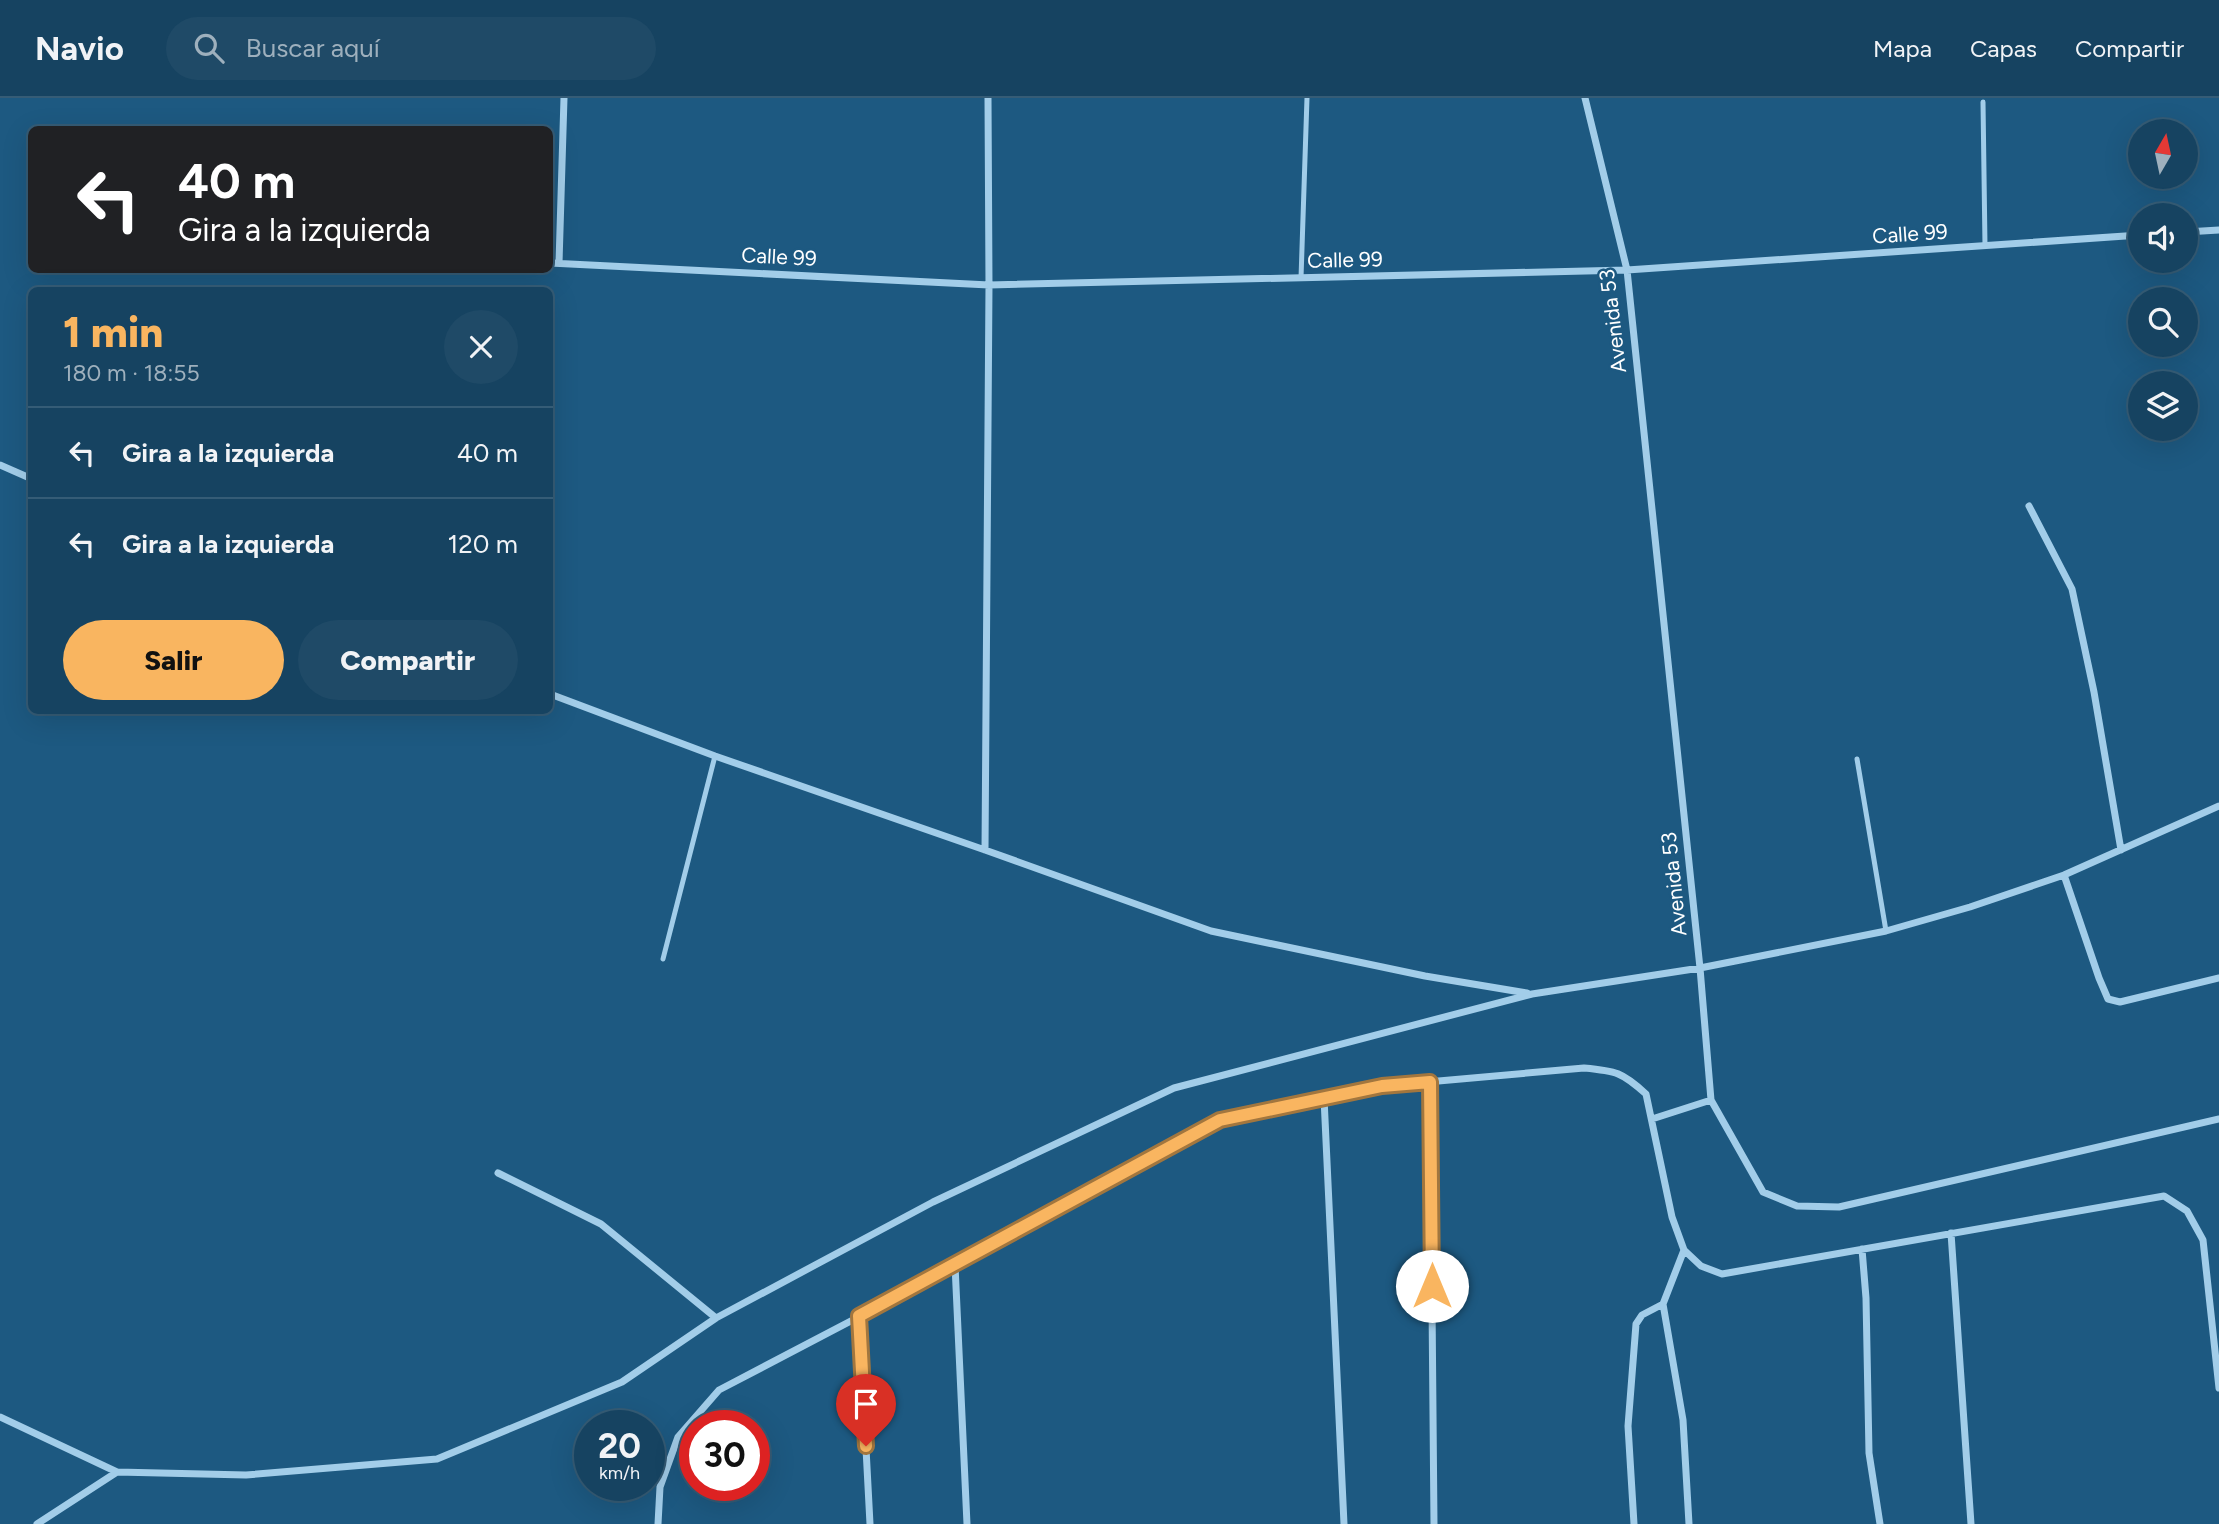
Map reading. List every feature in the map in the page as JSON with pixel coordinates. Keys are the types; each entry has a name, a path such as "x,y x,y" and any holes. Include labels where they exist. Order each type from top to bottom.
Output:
{"street":[{"path":"559,263 564,98"},
{"path":"985,850 988,98"},
{"name":"Avenida 53","path":"1585,98 1626,270 1700,968 1711,1100 1763,1192 1797,1206 1839,1208 2219,1119"},
{"path":"2198,231 2219,230"},
{"name":"Calle 99","path":"553,263 989,285 1626,270 2128,236"},
{"path":"0,465 28,476"},
{"path":"2029,506 2072,589 2094,692 2121,850"},
{"path":"553,695 715,756 1210,931 1425,976 1532,994"},
{"path":"0,1417 117,1472 246,1475 437,1459 622,1382 716,1318 933,1202 1174,1088 1532,994 1700,968 1886,932 2064,875 2219,806"},
{"path":"2064,875 2108,999 2120,1002 2219,978"},
{"path":"658,1524 660,1487 678,1437 719,1391 1220,1120 1382,1086 1584,1068 1613,1070 1632,1081 1646,1094 1672,1217 1684,1250 1701,1266 1722,1274 2164,1196 2187,1211 2203,1240 2219,1388"},
{"path":"1430,1082 1434,1524"},
{"path":"1324,1098 1344,1524"},
{"path":"1652,1119 1711,1100"},
{"path":"498,1173 601,1224 716,1318"},
{"path":"1951,1233 1971,1524"},
{"path":"1862,1249 1866,1298 1869,1453 1880,1524"},
{"path":"1684,1250 1663,1304 1683,1420 1689,1524"},
{"path":"955,1265 967,1524"},
{"path":"1634,1524 1628,1426 1636,1324 1642,1315 1663,1304"},
{"path":"859,1316 870,1524"},
{"path":"37,1524 117,1472"},
{"path":"48,1517 54,1524"}],"lane":[{"path":"1301,278 1307,98"},
{"path":"1983,102 1985,246"},
{"path":"663,959 715,756"},
{"path":"1857,759 1886,932"}],"route":[{"path":"866,1446 859,1316 1220,1120 1382,1086 1430,1082 1432,1286"}]}
